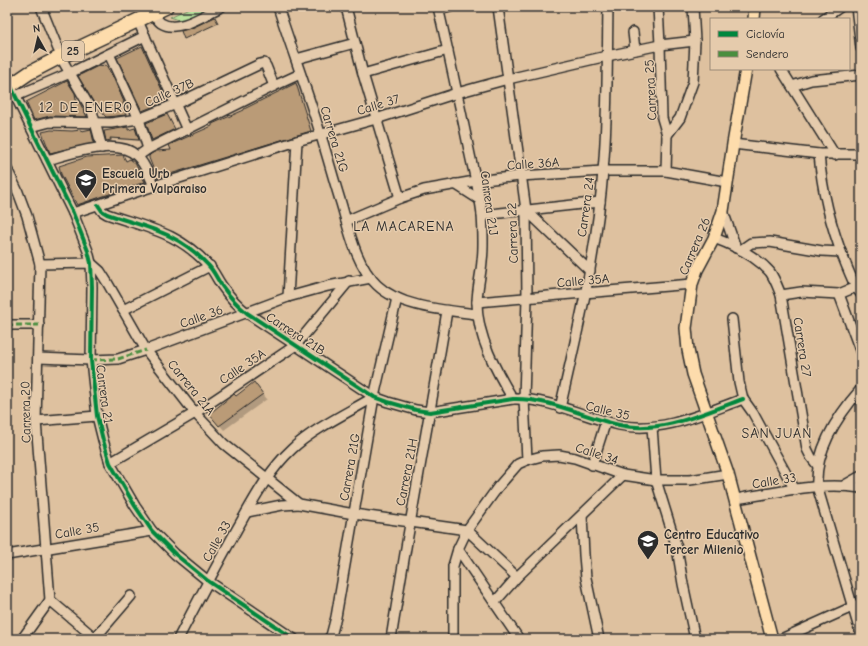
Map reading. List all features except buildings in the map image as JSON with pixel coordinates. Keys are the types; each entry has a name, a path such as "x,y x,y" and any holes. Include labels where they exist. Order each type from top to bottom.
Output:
{"highway":[{"name":"25","path":"9,85 58,58 166,7"}],"main road":[{"path":"754,18 755,7"},
{"name":"Carrera 26","path":"746,70 723,211 714,238 697,270 692,284 686,328 688,350 693,374 728,474 772,639"}],"street":[{"path":"41,7 58,49"},
{"path":"153,13 160,22 167,26 175,26 183,25 221,7"},
{"name":"Carrera 21G","path":"278,7 320,134 353,243 361,262 371,278"},
{"path":"346,7 363,74 400,198"},
{"path":"438,8 450,7"},
{"name":"Carrera 22","path":"498,7 520,176 526,210 527,298 524,398 527,460"},
{"name":"Carrera 24","path":"560,408 586,293 600,202 607,95 608,7"},
{"name":"Carrera 25","path":"658,7 662,118 667,135 666,171"},
{"path":"667,135 680,118 693,82 693,7"},
{"path":"824,18 840,7"},
{"path":"856,7 861,48"},
{"name":"Carrera 21J","path":"438,8 482,215 482,261 477,314 485,343 492,360 501,380 513,399"},
{"path":"138,21 187,130"},
{"path":"633,32 635,50"},
{"path":"9,85 70,73 145,36"},
{"name":"Calle 37","path":"74,213 297,141 376,119 457,93 508,79 607,56 660,45 694,41"},
{"path":"296,59 355,43"},
{"path":"363,74 448,50"},
{"path":"108,54 139,119 148,149"},
{"path":"64,63 92,111 102,148"},
{"name":"Calle 37B","path":"31,127 50,122 96,123 139,119 176,104 260,64 264,64 266,66 274,86"},
{"path":"782,70 835,155"},
{"path":"138,156 148,149 300,74"},
{"path":"792,86 811,80 861,75"},
{"name":"Carrera 21","path":"9,85 74,213 88,251 91,263 91,360 97,416 102,440 110,463 135,506 152,531 175,554 208,580 294,639"},
{"path":"288,297 297,141"},
{"path":"733,144 819,154 861,154"},
{"path":"47,160 102,148 124,148 132,151 138,156 144,164 154,186"},
{"path":"781,295 801,292 839,294 858,290 841,252 823,190 819,154"},
{"name":"Carrera 20","path":"7,169 27,216 40,264 36,421 50,600"},
{"name":"Calle 36A","path":"346,221 400,198 424,190 475,180 603,171 666,171 727,182"},
{"path":"455,184 480,200"},
{"path":"482,215 600,202"},
{"name":"Carrera 21B","path":"98,205 102,211 108,214 176,238 210,266 229,296 247,313 374,396 401,406 430,412 513,399"},
{"path":"526,210 590,272"},
{"path":"723,211 738,249 751,243 770,242 822,251 841,252"},
{"name":"Carrera 27","path":"714,238 738,249 763,265 771,274 781,295 805,440 807,449 818,466"},
{"path":"40,264 91,263"},
{"name":"Carrera 21A","path":"91,263 100,272 146,350 195,413 224,444 299,504"},
{"path":"123,310 210,266"},
{"path":"371,278 385,292 397,298 422,306 448,311 477,314"},
{"name":"Calle 36","path":"38,358 91,360 118,359 288,297 328,286 371,278"},
{"name":"Calle 35A","path":"110,463 195,413 296,345 349,282"},
{"name":"Calle 35A","path":"477,302 692,284"},
{"path":"839,294 861,352"},
{"name":"Carrera 21G","path":"328,639 336,617 374,396 397,298"},
{"name":"Carrera 21H","path":"391,639 410,521 448,311"},
{"path":"732,318 739,382 743,399 753,414 795,490"},
{"path":"7,325 39,325"},
{"path":"861,389 850,402 832,431 823,450 817,475 818,486 861,635"},
{"name":"Calle 33","path":"178,639 208,580 267,478 284,457 306,438 374,396"},
{"name":"Calle 35","path":"513,399 524,398 538,401 606,421 634,427 652,427 685,420 743,399"},
{"path":"36,421 97,416"},
{"path":"592,464 606,421"},
{"path":"652,427 656,480 677,548 695,639"},
{"name":"Calle 34","path":"467,530 508,474 518,464 542,456 559,455 575,458 623,475 656,480 690,480 728,474"},
{"path":"495,602 517,577 623,475"},
{"path":"845,485 861,476"},
{"name":"Calle 33","path":"735,499 818,486 845,485 861,488"},
{"name":"Carrera 21A","path":"247,512 282,505 299,504 354,514 467,530"},
{"path":"582,515 586,578 599,639"},
{"path":"453,639 453,566 458,549 467,530 517,577"},
{"name":"Calle 35","path":"7,556 152,531"},
{"path":"458,549 519,639"},
{"path":"22,639 50,600 95,639 131,596"},
{"path":"782,639 861,602"}],"green space":[{"path":"191,7 219,7 188,23 170,17"}],"marked path":[{"path":"7,325 39,325"},
{"path":"91,360 118,359 146,350"}],"cycle path":[{"path":"7,75 10,85 73,213 88,251 91,263 92,287 91,360 97,416 110,463 135,506 152,531 175,554 208,581 294,639"},
{"path":"98,205 102,211 107,214 161,232 185,245 208,265 227,293 247,313 374,397 388,402 416,410 430,412 513,399 526,400 553,405 619,425 651,427 682,421 743,399"}],"place":[{"name":"Escuela Urb Primera Valparaiso","path":"86,200"},
{"name":"Centro Educativo Tercer Milenio","path":"648,560"}],"district":[{"name":"12 DE ENERO","path":"86,107"},
{"name":"LA MACARENA","path":"404,226"},
{"name":"SAN JUAN","path":"777,433"}]}
